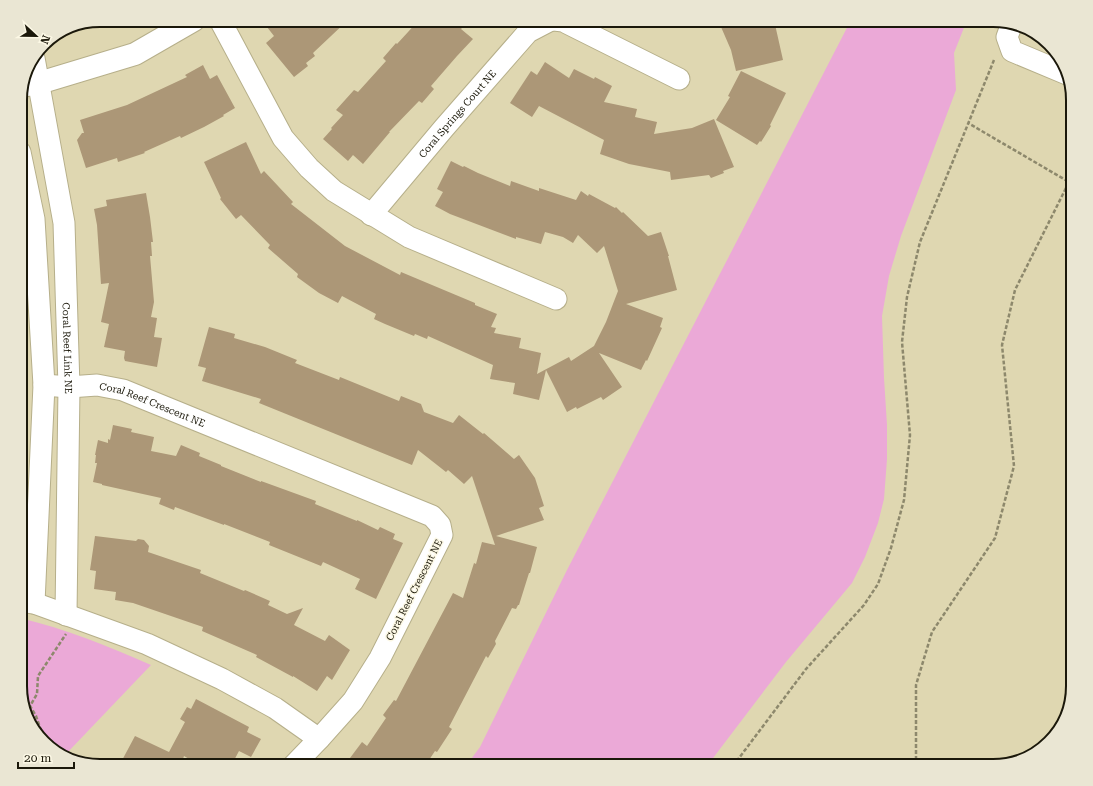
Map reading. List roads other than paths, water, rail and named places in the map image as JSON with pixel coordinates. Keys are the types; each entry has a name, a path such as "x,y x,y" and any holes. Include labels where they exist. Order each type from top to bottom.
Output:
{"street":[{"path":"30,85 134,54 182,27"},
{"path":"224,27 283,138 309,168 334,192 409,237 556,299"},
{"name":"Coral Springs Court NE","path":"371,215 444,128 528,32 538,27"},
{"path":"575,27 680,79"},
{"path":"1010,29 1007,37 1012,51 1059,71"},
{"name":"Coral Reef Link NE","path":"30,85 64,223 69,386 67,624"},
{"path":"27,186 34,219 44,385 27,602 67,624 147,644 222,679 274,708 319,739"},
{"name":"Coral Reef Crescent NE","path":"44,385 97,385 123,390 432,516 440,525 442,535 380,658 353,701 300,759"}]}
